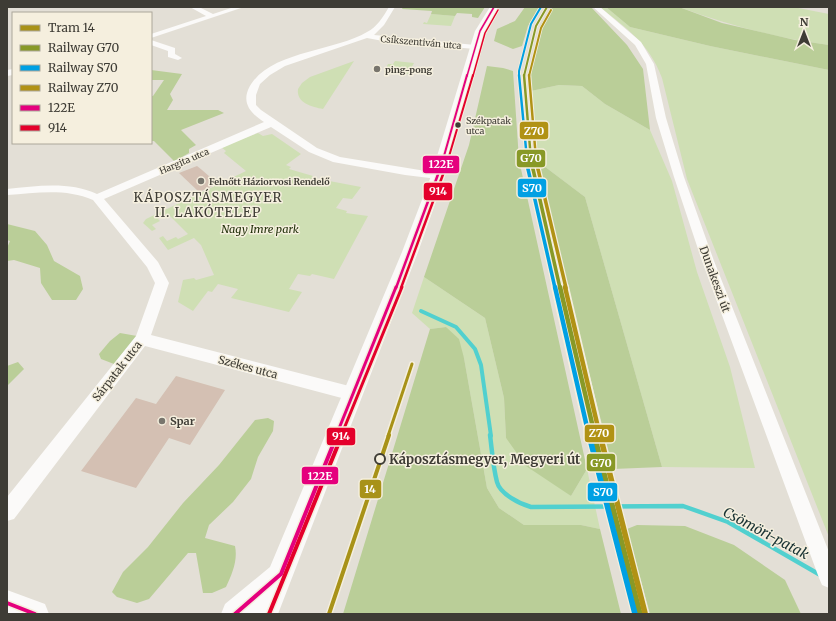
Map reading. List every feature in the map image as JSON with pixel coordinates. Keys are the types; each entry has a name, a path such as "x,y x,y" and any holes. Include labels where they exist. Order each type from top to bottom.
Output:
{"main road":[{"path":"264,614 354,394 438,176 480,31 494,7"},
{"path":"235,614 281,574"},
{"path":"7,603 35,614"}],"street":[{"path":"193,7 212,16"},
{"path":"152,36 241,7"},
{"path":"392,7 382,25 367,36 286,62 272,69 263,75 252,88 250,100 256,112 271,123 313,150 337,160 405,172 438,176"},
{"name":"Dunakeszi út","path":"596,7 638,44 650,64 662,118 679,177 708,261 826,570"},
{"name":"Csíkszentiván utca","path":"367,36 383,39 475,47"},
{"path":"152,42 172,50 171,55 178,58"},
{"name":"Hargita utca","path":"97,198 271,123"},
{"name":"Sárpatak utca","path":"7,192 53,189 74,190 97,198 153,265 162,283 142,339 7,512"},
{"name":"Székes utca","path":"142,339 354,394"}],"green space":[{"path":"403,7 485,7 478,18 472,17 472,14 457,13 455,16 431,14 432,11 402,9"},
{"path":"525,7 539,7 528,26 522,46 513,49 494,41 497,29 515,21"},
{"path":"551,7 591,7 627,45 643,69 650,130 605,104 582,86 559,85 531,91 529,73 540,26"},
{"path":"600,7 606,7 630,27 710,46 829,70 829,537 687,179 662,78 657,66 651,55 637,38"},
{"path":"606,7 679,7 722,23 795,40 829,45 829,70 710,46 630,27"},
{"path":"679,7 793,7 829,14 829,45 791,39 753,30 716,20"},
{"path":"431,14 455,16 451,26 423,24 424,22 427,23"},
{"path":"354,61 323,109 306,104 302,101 298,94 298,89 302,83 310,77"},
{"path":"395,61 414,63 408,74 384,72 388,64 393,64"},
{"path":"487,66 513,71 519,160 587,469 571,496 526,466 506,438 504,398 485,318 424,277 469,145"},
{"path":"152,70 182,74 170,94 173,100 167,110 218,110 224,113 181,130 196,145 189,149 189,153 182,157 185,159 176,163 154,141 152,141 152,96 164,80 152,80"},
{"path":"559,85 582,86 605,104 650,130 672,181 697,272 730,367 755,468 662,467 585,197 536,160 531,91"},
{"name":"Nagy Imre park","path":"258,133 263,136 272,134 301,154 286,165 291,167 289,169 313,176 311,178 322,182 324,180 361,187 352,199 343,198 336,208 347,211 346,213 368,216 334,279 312,274 310,276 298,274 289,289 302,292 289,312 231,298 238,289 218,284 212,292 208,291 193,311 178,302 183,280 194,278 196,280 214,275 201,245 194,238 168,250 159,238 163,236 167,241 176,237 178,239 188,234 169,215 158,219 160,221 152,225 156,229 152,231 143,223 146,219 246,171 224,153 226,151 221,147"},
{"path":"536,160 585,197 662,467 613,469"},
{"path":"7,224 35,231 47,245 54,261 80,276 83,289 76,300 52,300 41,283 40,268 14,260 7,261 7,248 10,241 7,240"},
{"path":"424,277 485,318 504,398 506,438 571,496 587,469 600,529 581,525 524,525 499,508 487,488 464,358 446,327 430,329 412,313"},
{"path":"446,327 459,339 464,358 487,488 499,508 524,525 581,525 600,529 621,614 343,614 430,329"},
{"path":"120,333 137,336 114,364 101,359 99,354 110,341"},
{"path":"18,362 24,369 7,386 7,366"},
{"path":"268,418 274,421 273,431 258,457 251,479 233,502 209,525 205,538 235,546 235,562 226,587 212,593 203,593 196,553 188,553 149,599 137,603 117,597 112,592 123,572 148,547 183,503 219,465 255,420"},
{"path":"637,525 685,526 734,545 785,580 801,614 650,614 627,529"}],"building":[{"name":"Felnőtt Háziorvosi Rendelő","path":"197,166 218,184 199,192 179,173"},
{"name":"Spar","path":"176,376 225,390 190,445 169,438 136,488 81,471 136,398 156,404"}],"waterway":[{"name":"Csömöri-patak","path":"421,311 456,327 475,349 481,365 491,436"},
{"name":"Csömöri-patak","path":"490,435 497,482 502,491 521,504 531,507 683,506 728,522 829,580"}],"tram line":[{"name":"14","path":"329,614 412,364"}],"rail line":[{"name":"S70","path":"541,7 531,24 519,71 526,161 600,482 635,614"},
{"name":"G70","path":"547,7 536,26 524,72 531,160 605,481 640,614"},
{"name":"Z70","path":"551,10 541,28 529,72 536,159 610,480 645,613"}],"transit line":[{"name":"122E","path":"235,614 281,574 410,252 438,176 480,31 494,7"},
{"name":"914","path":"269,614 415,254 443,177 485,33 498,10"},
{"name":"122E","path":"7,603 35,614"}],"place":[{"name":"ping-pong","path":"377,69"},
{"name":"Székpatak utca","path":"458,125"},
{"name":"Felnőtt Háziorvosi Rendelő","path":"201,181"},
{"name":"Spar","path":"162,421"},
{"name":"Káposztásmegyer, Megyeri út","path":"380,459"}],"district":[{"name":"KÁPOSZTÁSMEGYER II. LAKÓTELEP","path":"208,204"}]}
